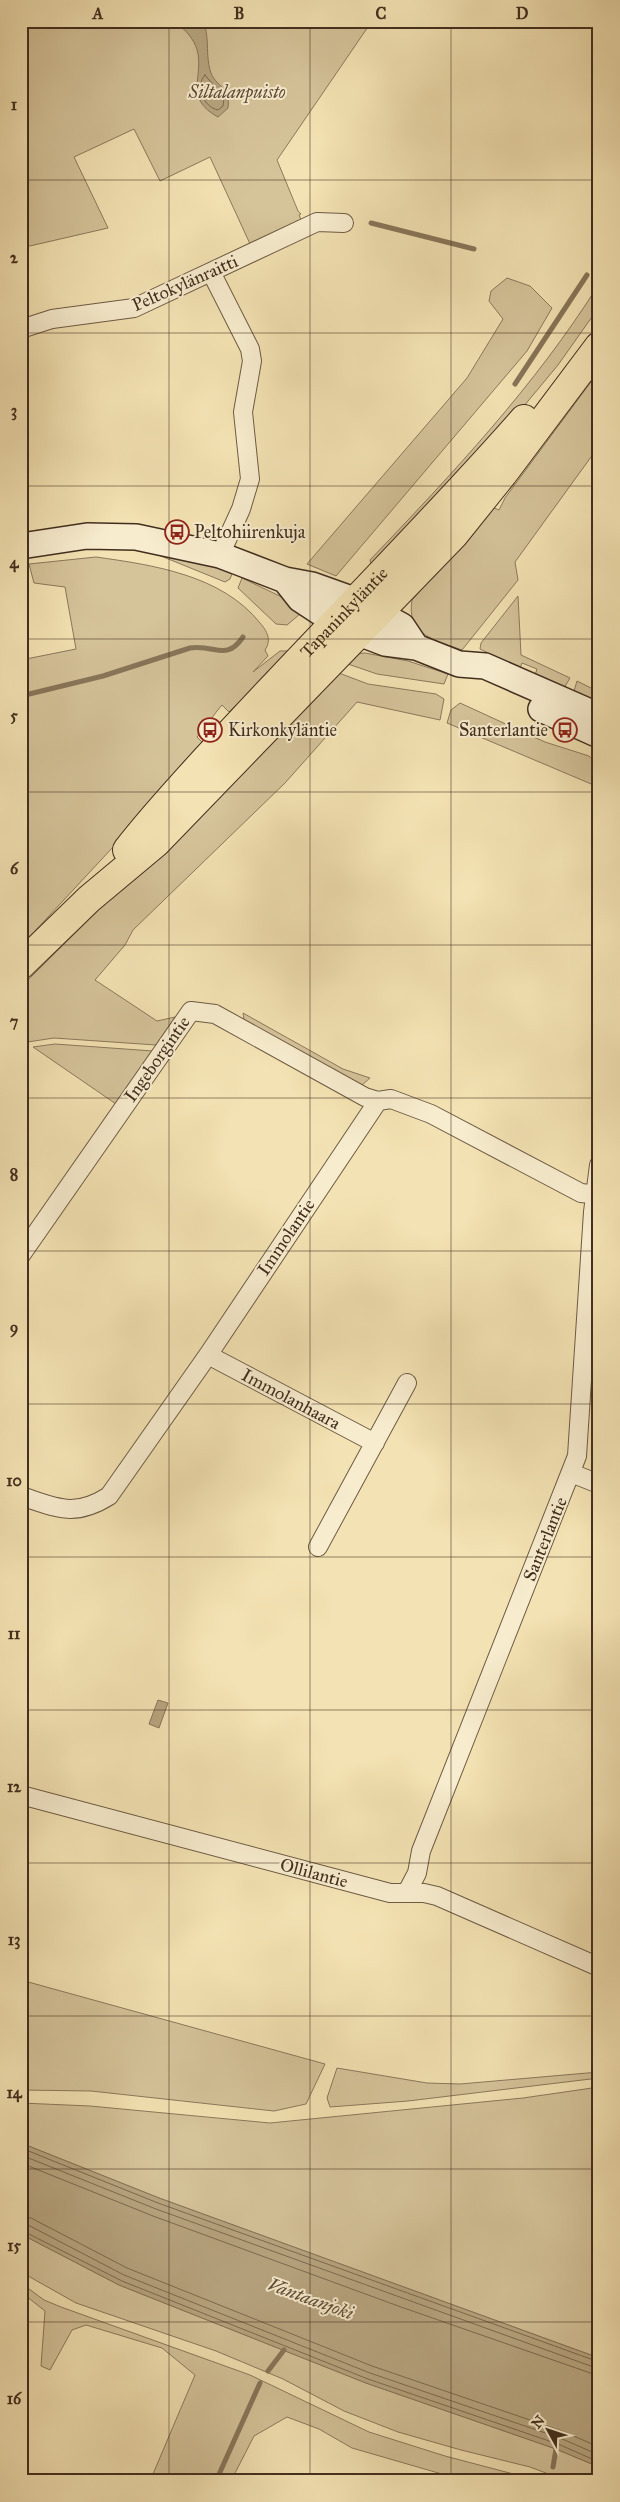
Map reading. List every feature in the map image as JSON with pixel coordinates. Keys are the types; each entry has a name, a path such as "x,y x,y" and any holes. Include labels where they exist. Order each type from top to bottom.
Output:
{"main road":[{"name":"Tapaninkyläntie","path":"89,899 143,829 354,600 432,522 524,419 599,324"},
{"name":"Tapaninkyläntie","path":"21,965 89,899 162,836 454,535 503,474 599,346"}],"street":[{"name":"Peltokylänraitti","path":"21,329 52,319 134,308 317,222 344,223"},
{"path":"211,272 250,349 252,361 243,412 250,479 241,509 220,555"},
{"path":"21,546 87,536 136,537 220,555 285,580 312,585 354,600 402,626 416,647"},
{"path":"285,580 300,599 334,622 359,633 385,643 416,647 459,664 485,666 599,716"},
{"path":"459,664 478,680 599,735"},
{"name":"Ingeborgintie","path":"21,1255 191,1011 215,1014 365,1097 378,1101"},
{"path":"378,1101 391,1099 431,1114 581,1193 598,1195"},
{"name":"Immolantie","path":"21,1496 62,1510 74,1510 85,1508 109,1496 208,1356 378,1101"},
{"name":"Santerlantie","path":"407,1892 417,1874 421,1851 577,1456 599,1165"},
{"name":"Immolanhaara","path":"208,1356 375,1443"},
{"path":"318,1547 407,1383"},
{"path":"571,1473 599,1484"},
{"name":"Ollilantie","path":"21,1796 390,1893 424,1893 438,1896 599,1967"}],"green space":[{"name":"Siltalanpuisto","path":"21,21 372,21 277,160 298,211 301,214 299,215 302,222 251,246 210,157 160,181 134,129 74,157 108,228 21,248"},
{"path":"507,278 530,286 552,308 527,351 336,576 307,564 467,378 503,319 489,301 491,291"},
{"path":"599,284 599,307 558,365 504,430 371,564 370,560 492,428 548,358"},
{"path":"599,371 599,446 515,562 518,580 462,650 442,643 425,634 418,629 413,621 411,612 412,600 494,508 499,510 505,498"},
{"path":"156,554 211,566 232,574 230,579 225,582"},
{"path":"96,557 140,564 185,575 206,583 244,607 263,626 267,632 268,639 265,650 268,656 253,672 280,651 291,651 229,712 222,705 197,737 202,742 181,774 21,946 21,660 76,649 65,587 34,583 29,564"},
{"path":"242,578 286,599 300,614 287,625 276,624 238,588"},
{"path":"518,596 521,655 570,678 564,688 535,675 537,669 522,663 520,668 480,649 481,643"},
{"path":"365,653 408,661 448,674 444,684 377,674 345,663 355,654"},
{"path":"331,670 368,684 436,694 444,699 440,720 357,702 285,783 133,930 125,945 95,980 157,1021 175,1017 156,1045 54,1038 21,1043 21,987 251,758"},
{"path":"577,681 599,692 599,702 574,691"},
{"path":"460,703 545,742 589,756 597,764 596,786 447,723 451,710"},
{"path":"243,1013 343,1069 370,1078 362,1085 351,1083 245,1025"},
{"path":"55,1044 153,1051 116,1104 33,1047"},
{"path":"21,1980 325,2064 306,2104 274,2111 91,2091 21,2090"},
{"path":"337,2068 427,2083 460,2084 599,2072 599,2078 408,2101 330,2107 327,2098"},
{"path":"599,2087 599,2358 159,2198 21,2143 21,2103 90,2106 270,2123 523,2098"},
{"path":"21,2234 119,2285 366,2383 556,2449 599,2467 599,2481 567,2481 530,2467 398,2432 344,2411 283,2379 216,2351 76,2303 21,2272"},
{"path":"21,2283 44,2300 250,2375 369,2432 445,2456 540,2481 466,2481 352,2448 319,2429 287,2417 254,2436 231,2481 150,2481 195,2375 162,2348 86,2325 72,2330 50,2370 41,2366 45,2311 21,2292"}],"water":[{"path":"180,21 202,21 205,26 210,70 212,76 225,91 228,101 228,108 218,117 205,107 199,97 197,87 198,52 192,39 180,26"},
{"path":"158,1700 168,1703 159,1728 149,1724"},
{"name":"Vantaanjoki","path":"21,2143 159,2198 599,2358 599,2467 556,2449 366,2383 119,2285 21,2234"}],"waterway":[{"path":"371,223 474,249"},
{"path":"515,384 587,275"},
{"path":"21,696 103,676 190,648 231,649 243,637"},
{"path":"268,2371 284,2350"},
{"path":"216,2481 260,2383"},
{"path":"553,2467 556,2449"}],"place":[{"name":"Peltohiirenkuja","path":"177,532"},
{"name":"Kirkonkyläntie","path":"210,730"},
{"name":"Santerlantie","path":"565,730"}]}
